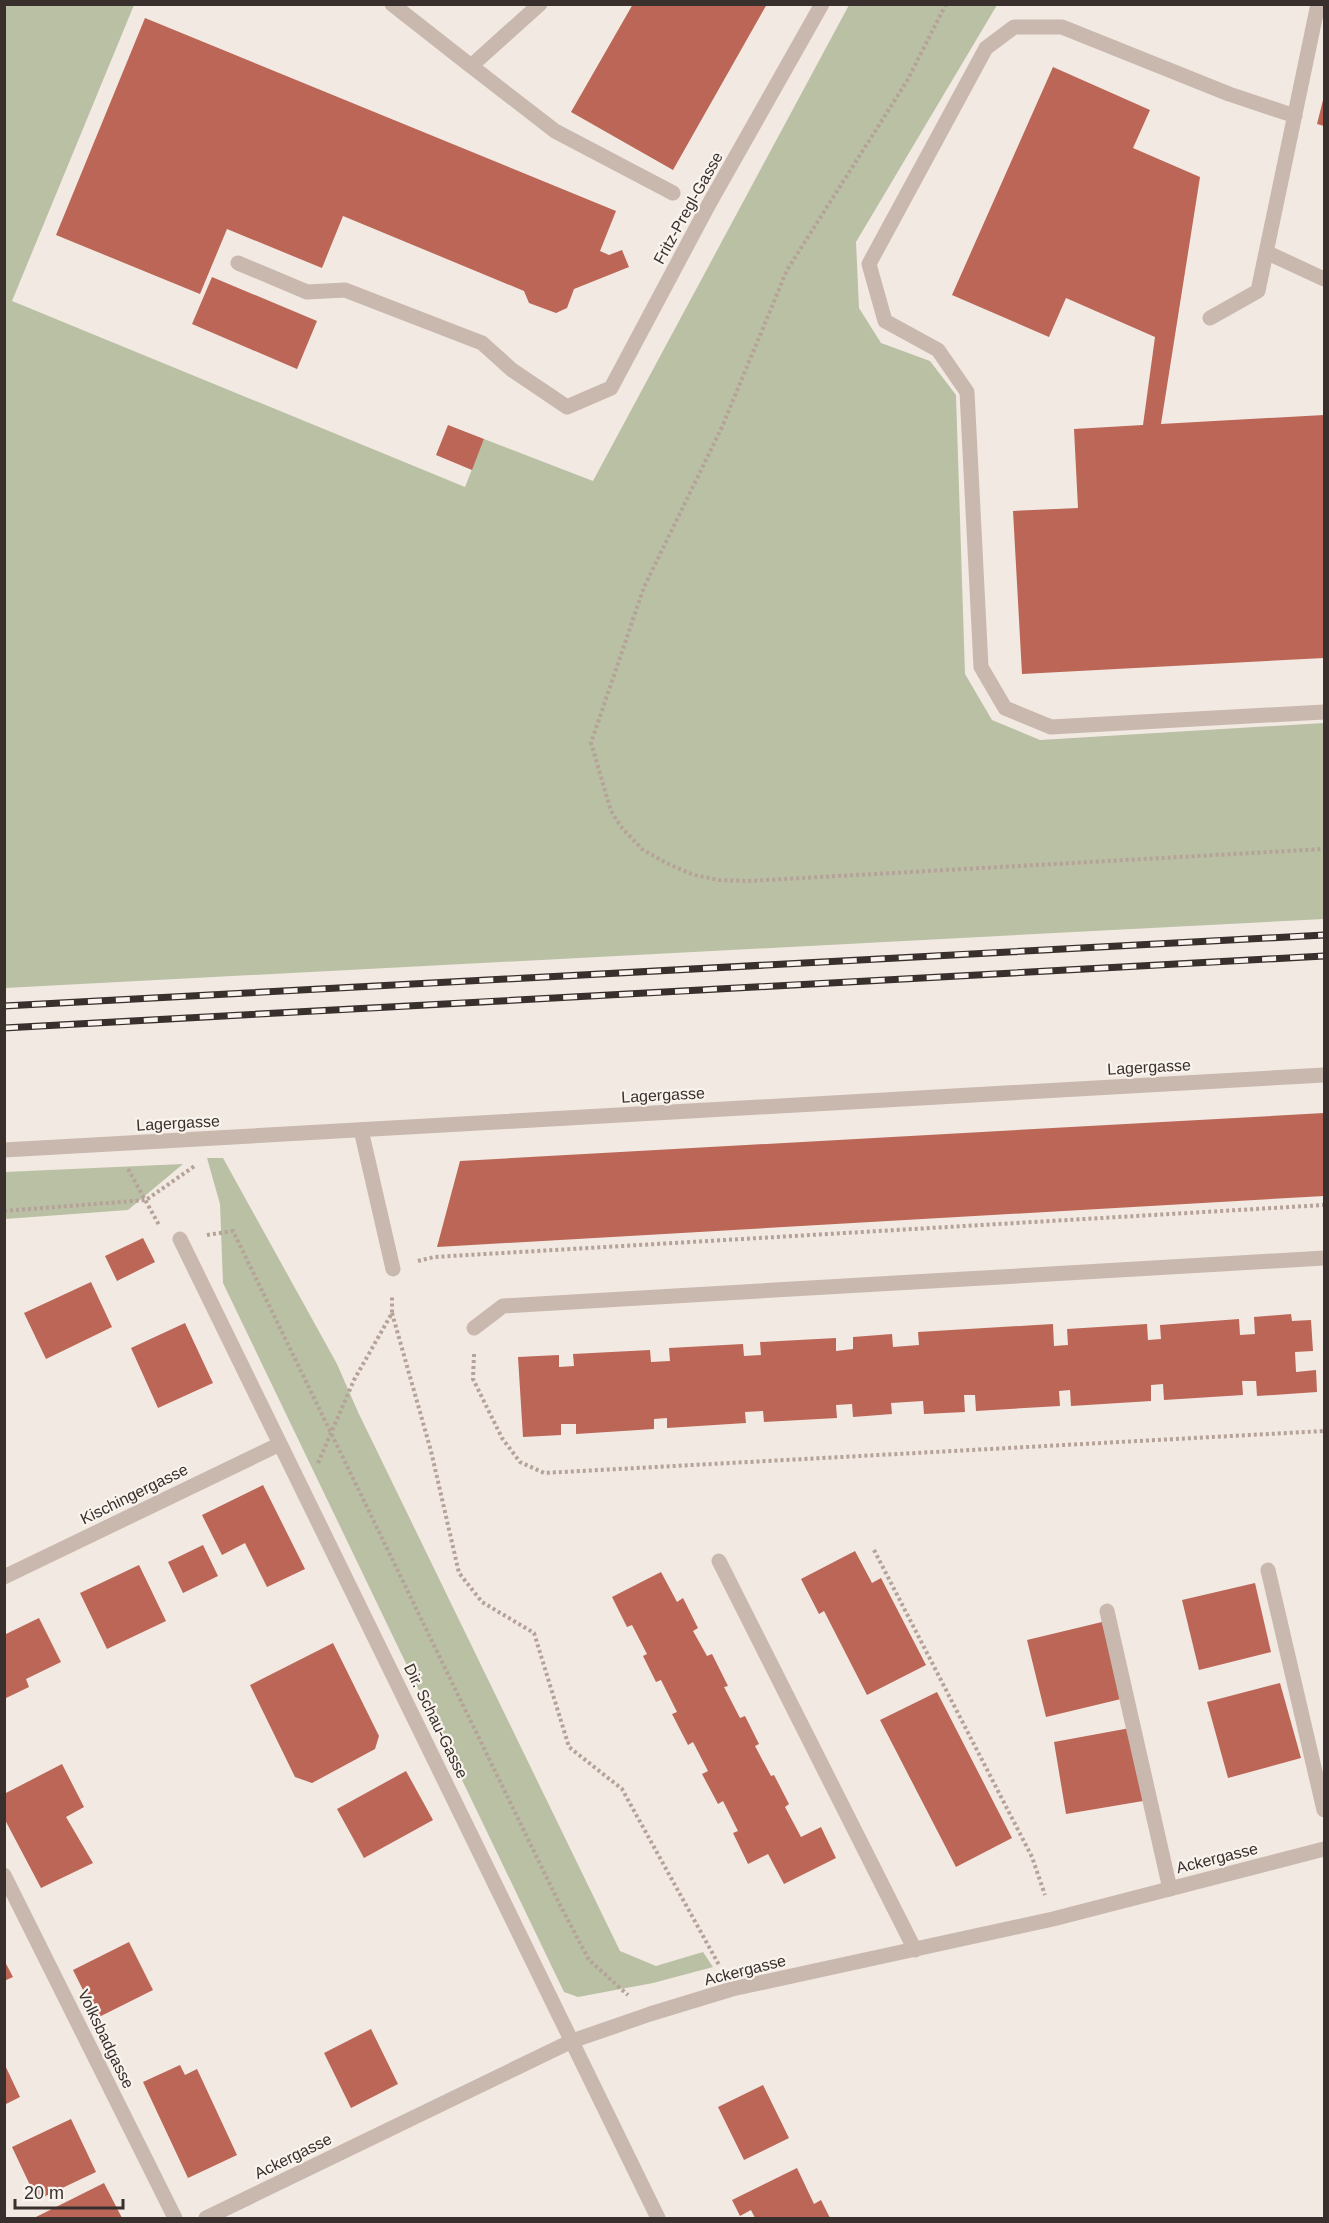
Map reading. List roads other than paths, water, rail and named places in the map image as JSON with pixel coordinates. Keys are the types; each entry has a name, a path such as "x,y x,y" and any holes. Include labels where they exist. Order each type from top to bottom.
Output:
{"street":[{"path":"392,4 555,131 673,193"},
{"path":"471,66 540,4"},
{"name":"Fritz-Pregl-Gasse","path":"238,263 307,292 345,290 482,344 512,370 567,407 611,388 709,204 822,4"},
{"path":"1210,318 1258,291 1268,254 1318,4"},
{"path":"1295,116 1229,94 1062,27 1014,27 986,48 869,264 885,321 938,350 968,392 981,667 1005,708 1051,727 1324,712"},
{"path":"1268,254 1324,279"},
{"name":"Lagergasse","path":"4,1150 1324,1075"},
{"path":"361,1130 393,1269"},
{"name":"Dir. Schau-Gasse","path":"180,1239 658,2218"},
{"path":"474,1328 503,1306 1324,1258"},
{"name":"Kischingergasse","path":"4,1577 280,1444"},
{"path":"719,1561 915,1950"},
{"path":"1268,1570 1324,1810"},
{"path":"1107,1611 1170,1889"},
{"name":"Ackergasse","path":"206,2218 572,2041 650,2014 732,1989 1053,1919 1324,1849"},
{"name":"Volksbadgasse","path":"4,1875 175,2218"}],"railway":[{"path":"4,1006 1324,935"},
{"path":"4,1028 1324,956"}]}
